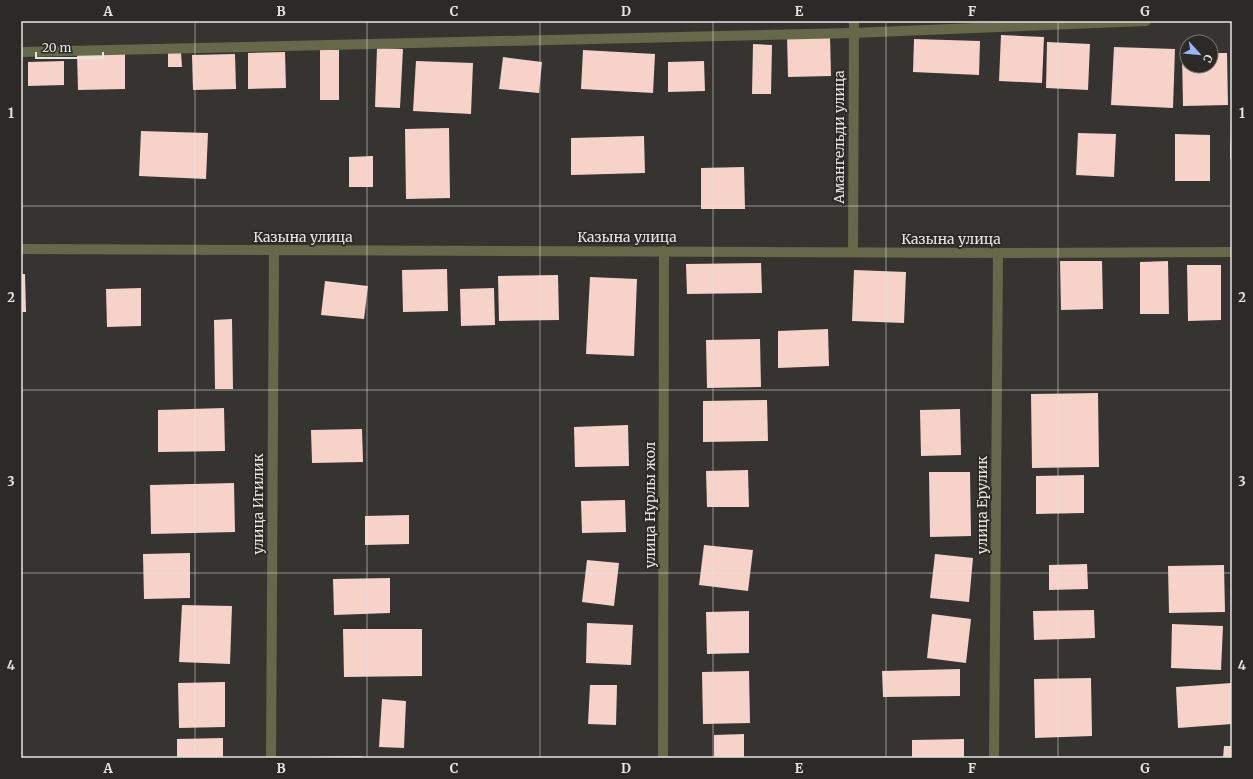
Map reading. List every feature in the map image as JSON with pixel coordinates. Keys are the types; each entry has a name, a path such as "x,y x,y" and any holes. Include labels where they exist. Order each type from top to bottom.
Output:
{"street":[{"name":"Амангельди улица","path":"853,252 854,21"},
{"path":"21,52 853,33 1146,21"},
{"name":"Казына улица","path":"21,249 998,253 1232,252"},
{"name":"улица Игилик","path":"271,758 274,251"},
{"name":"улица Нурлы жол","path":"664,251 664,758"},
{"name":"улица Ерулик","path":"994,758 998,253"}],"building":[{"path":"830,35 831,76 788,77 787,36"},
{"path":"1001,35 1044,37 1042,83 999,81"},
{"path":"914,39 980,41 979,75 913,72"},
{"path":"1047,42 1090,44 1088,90 1046,88"},
{"path":"753,44 772,45 771,94 752,94"},
{"path":"1114,47 1175,49 1173,108 1111,105"},
{"path":"377,48 403,49 400,108 375,107"},
{"path":"320,50 339,50 339,100 320,100"},
{"path":"583,50 655,54 653,93 581,89"},
{"path":"168,52 181,52 182,67 168,67"},
{"path":"285,52 286,88 248,89 248,53"},
{"path":"125,53 125,89 78,90 77,54"},
{"path":"1219,53 1227,53 1228,105 1183,106 1182,74 1219,74"},
{"path":"235,54 236,89 193,90 192,55"},
{"path":"503,57 542,62 539,93 499,89"},
{"path":"64,61 64,85 28,86 28,62"},
{"path":"416,61 473,63 471,114 413,111"},
{"path":"704,61 705,91 668,92 668,62"},
{"path":"1231,121 1232,158 1230,158"},
{"path":"449,128 450,198 406,199 405,129"},
{"path":"141,131 208,133 206,179 139,176"},
{"path":"1078,133 1116,134 1114,177 1076,175"},
{"path":"1175,134 1210,135 1210,181 1175,181"},
{"path":"644,136 645,173 571,175 571,138"},
{"path":"373,156 373,187 349,187 349,157"},
{"path":"744,167 745,209 701,209 701,168"},
{"path":"1060,261 1102,261 1103,309 1061,310"},
{"path":"1168,261 1169,314 1140,314 1140,262"},
{"path":"761,263 762,293 687,294 686,264"},
{"path":"1187,265 1221,265 1221,320 1188,321"},
{"path":"447,269 448,311 403,312 402,270"},
{"path":"854,270 906,272 904,323 852,321"},
{"path":"21,274 25,274 26,312 21,312"},
{"path":"558,275 559,320 499,321 498,276"},
{"path":"590,277 637,279 634,356 586,354"},
{"path":"325,281 368,286 364,319 321,315"},
{"path":"141,288 141,326 107,327 106,289"},
{"path":"494,288 495,325 461,326 460,289"},
{"path":"232,319 233,389 215,389 214,320"},
{"path":"828,329 829,366 778,368 778,331"},
{"path":"760,339 761,387 707,388 706,340"},
{"path":"1098,393 1099,467 1032,468 1031,394"},
{"path":"767,400 768,441 703,442 703,401"},
{"path":"224,408 225,451 158,452 158,410"},
{"path":"960,409 961,455 921,456 920,410"},
{"path":"628,425 629,466 575,467 574,427"},
{"path":"362,429 363,462 312,463 311,430"},
{"path":"748,470 749,507 707,507 706,471"},
{"path":"929,472 970,472 971,536 930,537"},
{"path":"1084,475 1084,513 1036,514 1036,476"},
{"path":"234,483 235,532 151,534 150,485"},
{"path":"625,500 626,532 582,533 581,501"},
{"path":"409,515 409,544 365,545 365,516"},
{"path":"704,545 753,550 748,591 699,585"},
{"path":"190,553 190,598 144,599 143,554"},
{"path":"935,554 973,558 969,602 930,598"},
{"path":"587,560 619,563 614,606 582,602"},
{"path":"1087,564 1088,589 1049,590 1049,565"},
{"path":"1224,565 1225,612 1169,613 1168,566"},
{"path":"390,578 390,613 334,615 333,579"},
{"path":"182,605 232,606 230,664 179,662"},
{"path":"1094,610 1095,638 1034,640 1033,611"},
{"path":"749,611 749,653 707,654 706,612"},
{"path":"932,614 971,619 966,663 927,658"},
{"path":"587,623 633,625 631,665 586,663"},
{"path":"1172,624 1223,626 1221,670 1171,668"},
{"path":"343,629 422,629 422,676 344,677"},
{"path":"960,669 960,696 883,697 882,671"},
{"path":"749,671 750,723 703,724 702,672"},
{"path":"1091,678 1092,736 1035,738 1034,679"},
{"path":"225,682 225,727 179,728 178,683"},
{"path":"1232,683 1232,724 1178,728 1176,687"},
{"path":"590,685 617,685 616,725 588,724"},
{"path":"382,699 406,701 404,748 379,747"},
{"path":"744,734 744,758 714,758 714,735"},
{"path":"223,738 223,758 177,758 177,739"},
{"path":"964,739 964,758 912,758 912,740"},
{"path":"1224,746 1232,746 1232,758 1223,758"},
{"path":"362,756 362,758 305,758 305,757"}]}
